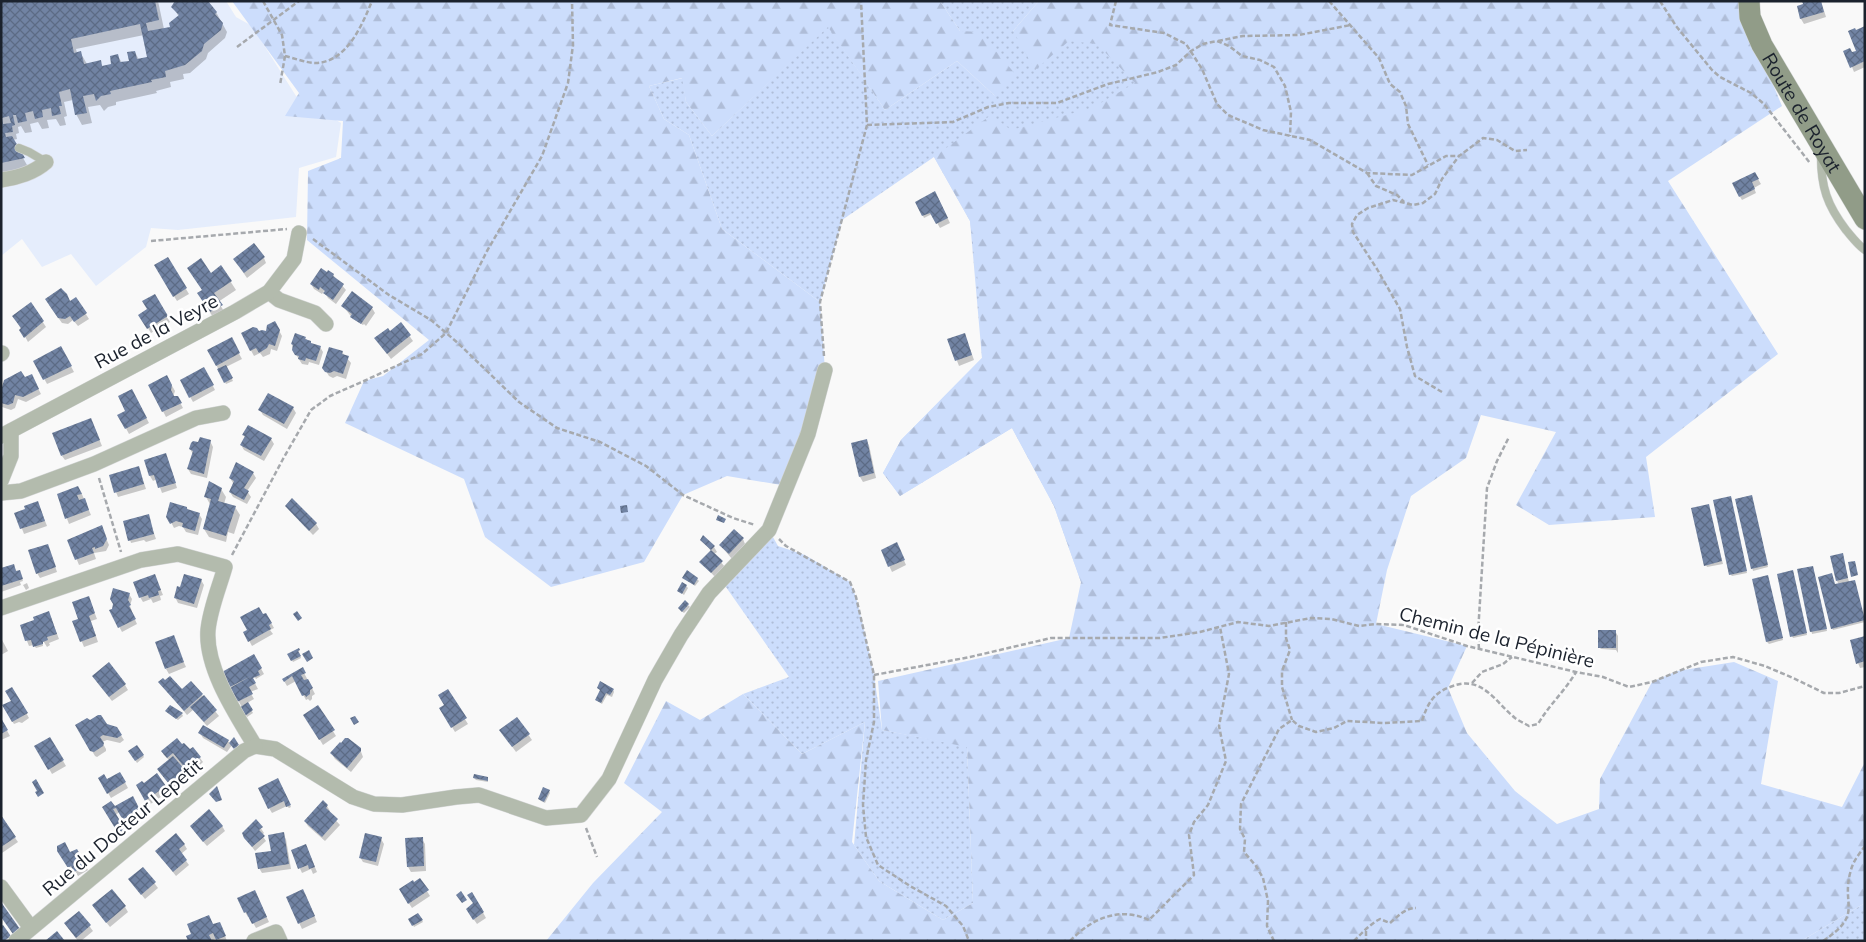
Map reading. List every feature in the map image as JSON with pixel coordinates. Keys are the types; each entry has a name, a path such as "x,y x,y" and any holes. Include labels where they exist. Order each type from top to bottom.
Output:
{"main road":[{"name":"Route de Royat","path":"1749,1 1750,17 1762,45 1865,219"},
{"name":"Route de Royat","path":"1755,1 1773,41 1865,198"}],"street":[{"path":"1,180 10,179 39,168 46,162"},
{"name":"Rue de la Veyre","path":"6,434 269,292 294,259 299,233"},
{"path":"269,292 279,300 315,313 326,324"},
{"path":"1,608 141,560 178,554 225,568 211,612 208,630 208,649 211,664 241,724 255,746 275,749 353,796 374,804 402,805 456,796 479,795 546,818 581,815 608,779 655,680 681,635 709,593 769,530 808,434 825,370"},
{"path":"1,493 21,491 94,464 196,418 223,413"},
{"path":"1,481 11,456 6,434"},
{"name":"Rue du Docteur Lepetit","path":"16,941 244,751 255,746"},
{"path":"1,887 31,928"},
{"path":"254,941 276,932 280,941"}],"lane":[{"path":"1820,144 1824,192 1834,214 1858,245 1865,250"},
{"path":"19,148 46,162"}],"path":[{"path":"263,1 282,35 285,56 280,85"},
{"path":"236,47 299,1"},
{"path":"285,56 316,63 334,58 346,48 363,21 372,1"},
{"path":"225,568 311,410 330,396 422,354 446,333 488,251 542,156 568,83 573,45 572,1"},
{"path":"825,370 820,302 867,125 861,1"},
{"path":"1116,1 1110,25 1164,33 1186,44 1202,69 1217,104 1228,115 1263,130 1310,140 1367,174 1376,186 1397,195 1404,202"},
{"path":"1329,1 1379,58 1390,84 1400,92 1406,106 1408,124 1428,166"},
{"path":"1660,1 1676,26 1712,70 1764,104 1817,173 1821,174"},
{"path":"867,125 952,122 988,107 1009,103 1057,103 1108,84 1158,72 1176,65 1202,44 1243,36 1299,35 1352,25"},
{"path":"1217,41 1230,46 1242,56 1260,60 1274,67 1285,86 1291,112 1290,136"},
{"path":"1442,392 1415,376 1400,309 1353,232 1352,224 1357,215 1368,208 1393,200 1413,205 1423,203 1435,194 1442,179 1459,156 1483,138 1497,140 1515,151 1527,150"},
{"path":"1367,174 1412,175 1446,156 1459,156"},
{"path":"151,241 285,229 312,238 388,294 431,320 519,402 557,428 600,442 646,466 683,495 733,518 769,530 786,546 850,582 856,597 874,675 874,722 866,760 863,805 866,836 878,865 946,906 963,926 969,941"},
{"path":"1479,649 1478,633 1487,488 1497,461 1509,437"},
{"path":"94,464 125,565"},
{"name":"Chemin de la Pépinière","path":"874,675 970,657 1051,638 1160,638 1200,632 1238,622 1269,626 1311,618 1331,619 1359,626 1376,624 1404,625 1479,649 1603,677 1629,687 1652,682 1701,662 1733,657 1765,666 1824,694 1839,693 1865,686"},
{"path":"1286,622 1286,638 1290,650 1282,671 1282,686 1292,720 1299,726 1316,732 1334,728 1347,721 1384,723 1422,721 1428,704 1441,690 1460,683 1472,683 1485,690 1516,718 1529,726 1538,724 1547,708 1568,686 1576,672"},
{"path":"1070,941 1085,927 1107,916 1137,914 1149,920 1194,875 1189,835 1194,822 1208,805 1226,761 1219,726 1229,674 1220,627"},
{"path":"1472,683 1482,672 1503,664 1512,657"},
{"path":"1274,941 1267,926 1268,901 1263,878 1244,852 1245,839 1240,829 1241,804 1279,729 1292,720"},
{"path":"581,815 597,857"},
{"path":"1823,941 1837,932 1846,922 1850,911 1848,886 1851,868 1865,846"},
{"path":"1354,941 1366,931 1371,923 1380,919 1390,923 1401,913 1411,908 1416,908"},
{"path":"1366,931 1366,941"}],"shaded area":[{"path":"1,1 226,1 236,17 252,26 296,96 341,123 336,157 299,168 296,217 178,230 151,228 146,247 96,286 71,254 42,267 22,239 1,256"}],"green space":[{"path":"232,1 940,1 960,31 980,32 1016,75 995,96 957,61 885,110 828,27 712,136 686,102 682,78 649,86 664,119 689,135 722,229 820,302 825,370 787,486 727,476 683,495 644,562 551,587 485,537 464,479 345,423 364,381 383,376 429,340 307,240 308,171 341,158 343,121 285,116 299,93"},
{"path":"940,1 1039,1 1013,31 1614,1 1081,582 1054,506 1012,428 900,496 883,473 901,440 982,358 970,221 934,157 842,220 820,302 722,229 689,135 664,119 649,86 683,78 686,102 712,136 828,26 885,110 957,61 995,96 960,31"},
{"path":"1039,1 1738,1 1782,106 1668,181 1778,354 1646,457 1655,517 1549,525 1516,505 1556,432 1481,415 1466,458 1411,496 1387,570 1376,624 1467,646 1448,688 1467,733 1515,791 1557,824 1599,809 1600,779 1652,682 1677,671 1734,662 1778,681 1761,784 1842,807 1865,762 1865,903 1801,941 546,941 593,883 662,812 624,783 666,701 700,720 743,694 802,754 865,722 852,842 879,881 943,920 973,903 967,747 882,730 878,681 1069,638 1081,582 1054,506 1012,428 900,496 883,473 901,440 982,358 979,290 970,221 934,157 991,115 1011,130 1092,108 1135,83 1097,44 1069,41 1035,70 1013,31"},
{"path":"769,530 778,546 805,555 850,582 856,597 874,675 882,730 967,746 973,903 943,920 879,881 854,845 865,722 802,754 743,694 789,677 721,580"},
{"path":"1865,903 1865,941 1801,941"}],"building":[{"path":"1,1 155,1 159,20 146,23 148,31 170,27 169,23 179,15 171,7 175,1 208,1 217,12 215,14 223,23 221,30 204,44 202,51 185,65 165,71 166,77 110,91 111,94 101,96 96,101 94,94 83,96 87,113 75,115 70,89 59,92 62,106 59,106 61,114 52,116 51,108 42,110 43,117 35,119 33,111 25,113 27,121 18,123 16,115 13,115 15,125 12,126 13,132 5,133 6,137 12,136 25,158 1,163","holes":["140,24 147,57 137,59 135,51 127,52 129,61 120,62 118,54 110,56 111,64 102,66 101,60 84,64 81,51 74,53 71,39","9,116 11,123 3,124 2,118"]},
{"path":"1802,1 1821,1 1824,12 1800,19 1797,6 1803,4"},
{"path":"1865,26 1865,61 1850,68 1843,51 1850,48 1852,52 1856,51 1848,31"},
{"path":"1755,172 1759,179 1752,182 1755,189 1739,197 1732,183"},
{"path":"935,191 948,218 936,224 930,213 922,216 915,202"},
{"path":"254,243 265,257 244,273 233,259"},
{"path":"168,257 187,288 173,297 154,265"},
{"path":"201,258 211,273 221,265 232,281 214,293 223,305 210,312 197,293 202,290 187,268"},
{"path":"321,268 334,274 333,276 344,284 333,300 323,293 325,291 320,287 319,290 310,284"},
{"path":"61,288 67,294 70,301 76,297 87,313 74,322 70,316 65,319 58,318 45,299"},
{"path":"352,291 373,307 361,324 350,317 352,314 341,306"},
{"path":"155,294 168,316 147,329 138,315 147,309 142,301"},
{"path":"31,302 44,321 24,338 19,330 21,328 12,316"},
{"path":"275,321 280,330 275,346 269,344 267,348 259,353 256,348 250,351 241,333 253,327 259,331 266,331 267,325"},
{"path":"401,322 411,335 387,354 374,338 388,328 390,331"},
{"path":"295,333 306,337 305,339 311,341 311,343 321,346 316,361 306,358 305,361 298,359 299,356 295,355 292,350 293,345 291,344"},
{"path":"965,333 972,355 955,361 947,339"},
{"path":"232,337 240,353 216,366 207,350"},
{"path":"61,346 72,366 43,380 33,361"},
{"path":"329,347 343,351 342,354 349,356 343,374 334,371 330,373 325,372 322,368"},
{"path":"226,365 233,378 224,383 217,369"},
{"path":"204,367 214,385 189,398 180,380"},
{"path":"21,371 25,377 32,374 39,389 23,397 15,395 13,403 8,405 1,403 1,391 4,380"},
{"path":"167,375 172,385 171,390 174,396 178,396 182,403 162,412 148,385"},
{"path":"132,389 147,418 125,429 117,415 125,411 118,396"},
{"path":"268,393 294,407 284,424 258,410"},
{"path":"91,418 100,440 61,456 52,433"},
{"path":"248,425 272,438 261,456 240,445 245,436 242,435"},
{"path":"200,437 211,440 204,474 187,469 193,451 189,449 191,443 193,441 198,442"},
{"path":"867,439 874,473 859,477 851,443"},
{"path":"166,453 176,483 158,488 154,475 149,476 144,460"},
{"path":"236,462 254,472 244,488 249,491 244,500 229,492 234,481 229,478"},
{"path":"139,466 144,484 114,493 109,475"},
{"path":"209,481 222,488 218,501 236,506 226,536 203,529 211,499 204,497"},
{"path":"78,486 82,494 77,495 79,500 85,498 89,510 65,519 57,494"},
{"path":"1752,495 1768,565 1751,569 1735,499"},
{"path":"1731,496 1747,571 1729,575 1713,500"},
{"path":"292,498 317,523 309,531 285,506"},
{"path":"38,501 45,521 20,529 14,513 25,509 24,506"},
{"path":"170,502 200,513 195,531 182,527 183,523 176,521 170,524 166,517"},
{"path":"1709,504 1722,561 1704,566 1691,508"},
{"path":"627,505 628,512 621,513 620,506"},
{"path":"149,514 154,534 128,541 123,521"},
{"path":"718,515 726,519 724,523 716,520"},
{"path":"102,525 107,539 103,546 95,549 95,547 92,548 94,553 75,560 67,540"},
{"path":"734,529 744,538 729,554 719,545"},
{"path":"703,535 715,546 711,550 700,540"},
{"path":"897,542 905,560 888,567 881,550"},
{"path":"48,544 56,567 36,574 28,550"},
{"path":"711,550 723,561 711,573 699,562"},
{"path":"1843,553 1848,578 1836,581 1830,556"},
{"path":"1855,561 1858,575 1851,577 1848,562"},
{"path":"14,564 16,571 20,570 23,579 1,586 1,568"},
{"path":"1813,566 1827,629 1810,632 1797,569"},
{"path":"687,570 698,578 694,585 682,578"},
{"path":"1793,570 1807,633 1790,637 1777,574"},
{"path":"1832,573 1835,584 1855,580 1865,620 1831,629 1818,577"},
{"path":"155,574 161,590 158,591 159,595 149,598 148,595 139,598 133,582"},
{"path":"184,574 202,579 194,604 174,598 177,586 180,587"},
{"path":"1768,575 1783,638 1766,642 1752,579"},
{"path":"682,582 687,585 682,594 677,591"},
{"path":"113,588 130,593 128,600 131,605 129,606 136,619 118,628 109,610 112,609 113,604 110,599"},
{"path":"89,596 95,613 89,616 96,636 80,642 72,621 78,619 72,602"},
{"path":"685,600 689,604 682,612 678,608"},
{"path":"259,607 263,614 266,613 272,623 269,625 271,629 248,642 243,632 247,630 240,617"},
{"path":"49,611 57,634 47,637 48,640 43,642 43,644 33,647 31,640 25,641 20,625 34,620 33,617"},
{"path":"297,611 302,618 298,621 293,614"},
{"path":"1598,630 1616,630 1616,648 1598,648"},
{"path":"174,635 184,662 165,669 155,642"},
{"path":"1865,636 1865,661 1856,664 1850,640"},
{"path":"299,648 300,650 298,651 301,656 291,661 287,654"},
{"path":"309,650 313,658 307,662 302,654"},
{"path":"254,654 262,668 258,671 260,675 253,678 256,683 249,687 253,694 237,702 230,688 251,676 230,687 222,672"},
{"path":"109,662 126,684 109,697 92,676"},
{"path":"303,667 306,673 301,675 304,680 308,679 313,688 306,697 305,695 302,696 292,676 284,682 282,679"},
{"path":"170,676 182,689 191,681 203,694 184,711 158,682"},
{"path":"600,681 614,689 610,695 606,693 601,703 595,700 600,690 597,688"},
{"path":"12,687 28,713 12,722 2,705 11,701 5,691"},
{"path":"448,689 467,718 451,728 439,708 444,705 438,695"},
{"path":"204,695 217,710 204,722 190,707"},
{"path":"248,702 253,710 245,716 239,708"},
{"path":"170,705 183,713 176,719 165,711"},
{"path":"318,705 335,730 319,740 303,715"},
{"path":"101,715 107,724 117,727 122,735 117,738 103,735 100,737 104,743 103,746 94,752 90,751 75,725 87,718 90,720"},
{"path":"355,716 359,722 354,725 350,718"},
{"path":"517,717 530,734 512,747 499,730"},
{"path":"1,718 8,730 1,734"},
{"path":"203,725 229,740 224,748 198,733"},
{"path":"50,737 64,760 48,770 34,746"},
{"path":"234,737 239,745 234,749 229,743"},
{"path":"177,738 190,749 193,747 201,757 186,769 173,753 167,758 161,751"},
{"path":"345,738 348,738 361,748 361,751 347,768 330,753"},
{"path":"137,745 144,755 135,761 128,751"},
{"path":"173,756 185,770 169,784 157,769"},
{"path":"120,772 126,782 107,794 98,778 104,774 107,779"},
{"path":"157,773 166,786 145,801 136,785 142,781 144,783"},
{"path":"474,774 488,777 488,781 473,778"},
{"path":"278,778 291,805 286,807 284,801 268,809 258,788"},
{"path":"36,779 44,793 38,797 32,782"},
{"path":"217,786 222,800 216,802 209,794"},
{"path":"543,787 550,790 544,802 538,799"},
{"path":"133,796 142,814 124,822 116,808 113,809 125,829 118,833 102,807 111,801 115,806"},
{"path":"323,800 328,805 326,808 338,819 322,837 304,821"},
{"path":"209,809 223,826 203,842 190,826"},
{"path":"1,815 16,837 1,847"},
{"path":"256,819 263,827 259,830 265,836 252,847 242,833"},
{"path":"284,832 289,864 258,869 255,853 271,851 268,835"},
{"path":"176,833 185,844 179,849 187,860 173,872 155,851"},
{"path":"365,833 382,837 376,862 359,858"},
{"path":"423,837 424,866 407,867 405,838"},
{"path":"65,842 70,852 77,849 86,865 74,872 71,866 68,868 57,851 57,846"},
{"path":"306,844 315,867 309,869 308,865 298,869 291,850"},
{"path":"143,867 156,882 141,895 128,879"},
{"path":"420,878 429,890 408,904 399,889"},
{"path":"112,889 126,906 106,923 92,905"},
{"path":"303,889 315,916 298,924 286,897"},
{"path":"255,890 267,917 252,924 237,898"},
{"path":"461,891 467,900 462,903 456,895"},
{"path":"472,892 484,912 473,920 466,909 473,903 467,895"},
{"path":"1,902 20,929 13,934 1,917"},
{"path":"79,911 91,925 76,938 64,923"},
{"path":"418,913 423,920 412,926 408,919"},
{"path":"209,915 213,924 220,922 226,936 216,940 213,933 209,935 212,941 188,941 186,936 191,934 187,924"},
{"path":"3,925 11,936 1,941 1,926"},
{"path":"57,931 65,941 45,941"}]}
